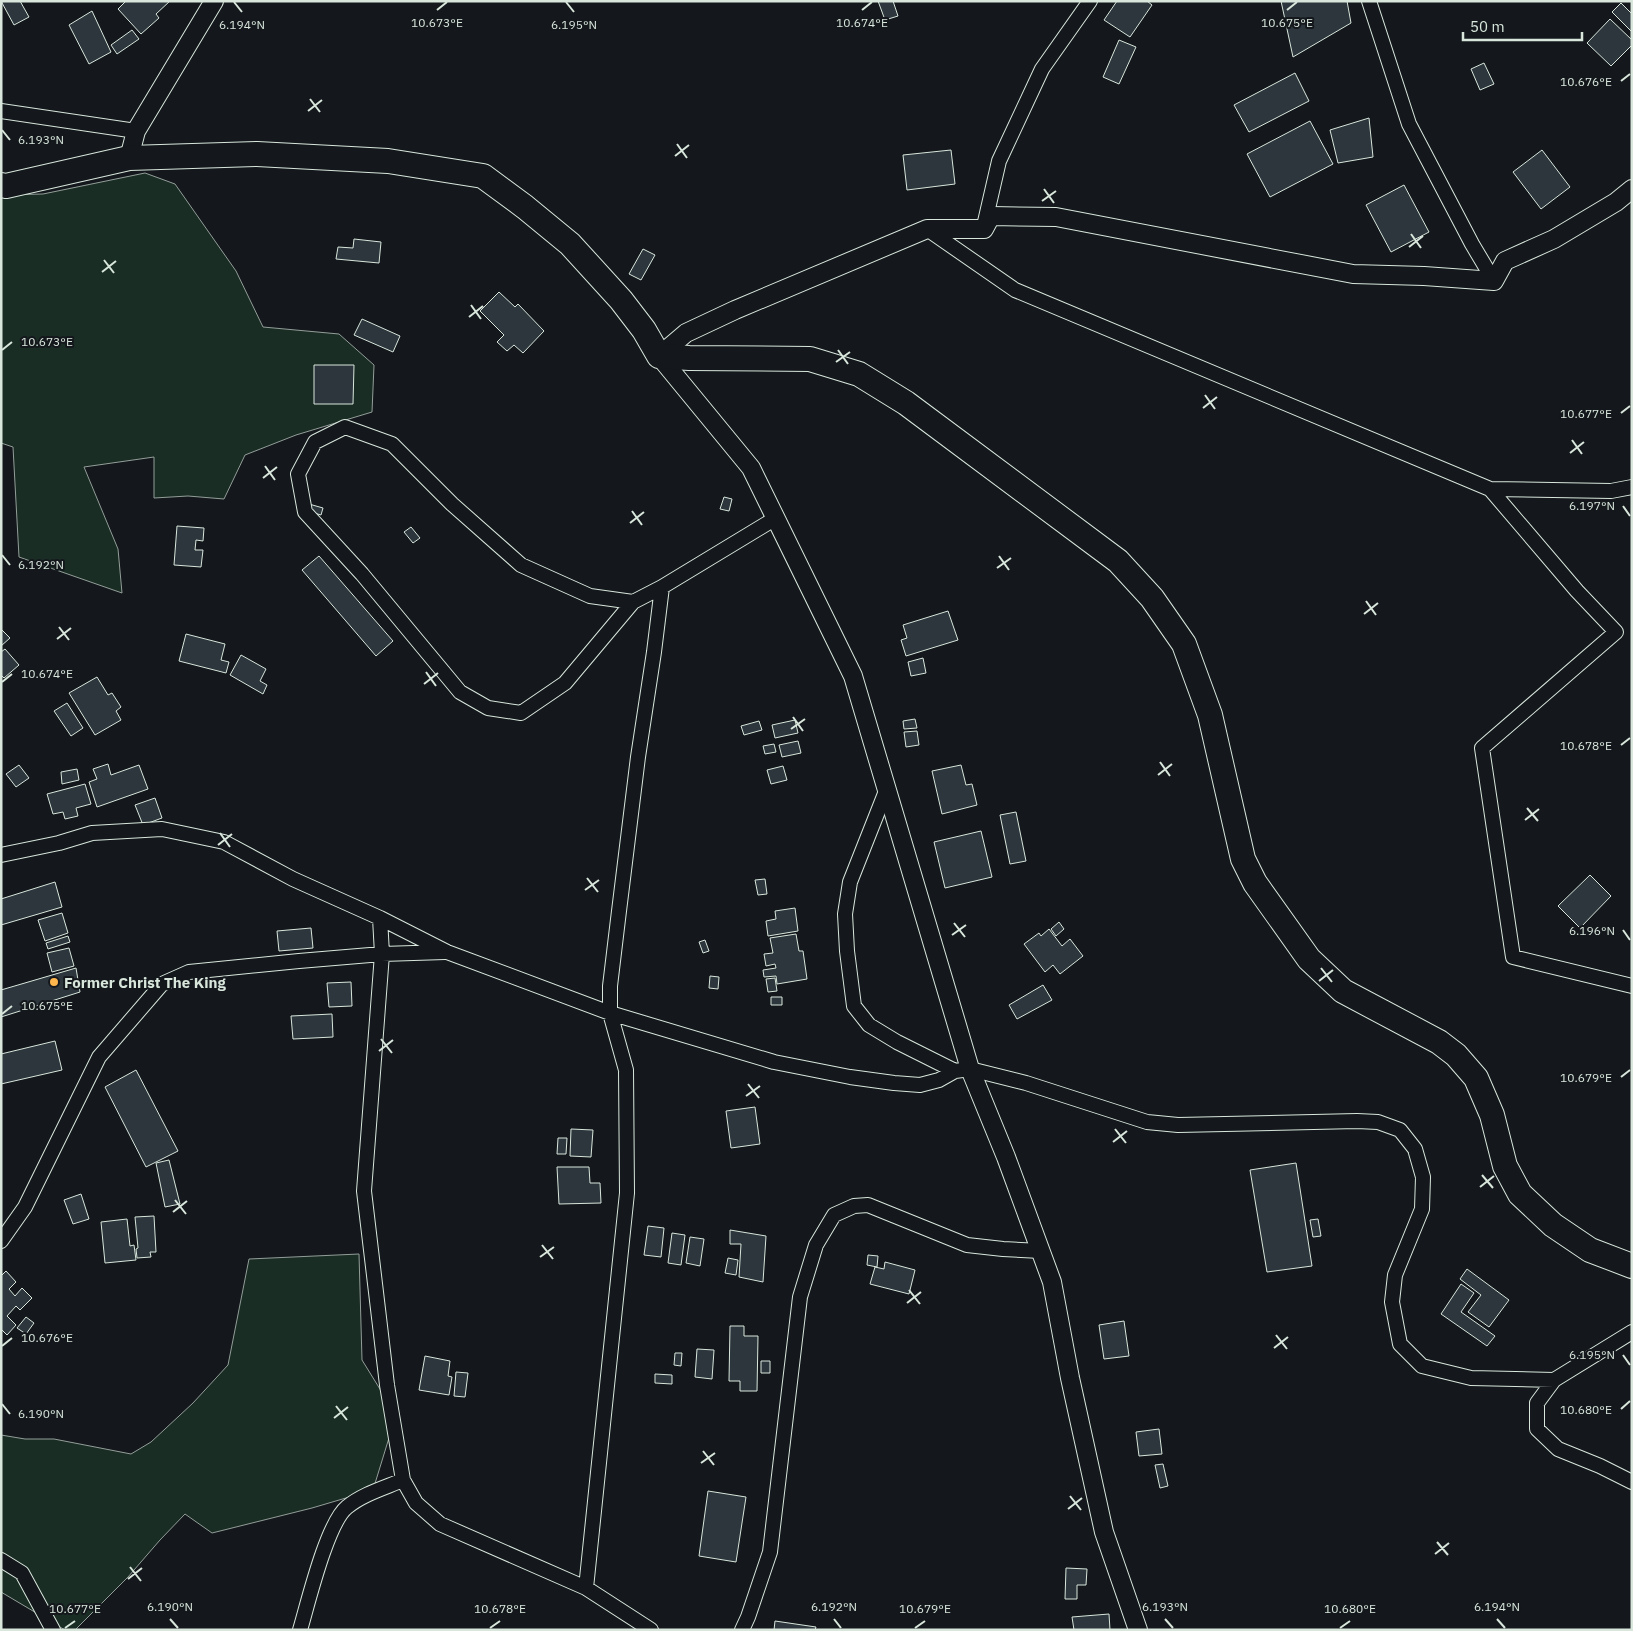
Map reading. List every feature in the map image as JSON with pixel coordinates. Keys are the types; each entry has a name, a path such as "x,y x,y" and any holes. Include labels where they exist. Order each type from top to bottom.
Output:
{"highway":[{"path":"1,185 6,186 129,158 257,154 388,160 484,176 526,207 570,244 627,308 644,330 659,356 810,359 859,374 914,409 1118,561 1152,598 1184,644 1210,715 1243,859 1255,883 1310,960 1343,991 1439,1042 1456,1054 1476,1078 1492,1115 1506,1166 1520,1194 1553,1224 1590,1250 1632,1266"}],"street":[{"path":"129,158 136,131 214,1"},
{"path":"984,229 999,162 1034,86 1042,69 1090,1"},
{"path":"1369,1 1409,124 1472,244 1494,280"},
{"path":"1,111 136,131"},
{"path":"1494,280 1505,261 1554,239 1616,202 1632,189"},
{"path":"984,229 991,216 1056,217 1353,274 1494,280"},
{"path":"984,229 927,229 735,310 686,333 659,356 751,468 853,676 962,1070 1006,1157 1052,1282 1070,1378 1104,1532 1138,1630"},
{"path":"927,229 1015,290 1490,489 1611,491 1632,487"},
{"path":"632,602 590,596 521,565 452,504 392,444 345,426 315,442 298,474 305,512 362,574 460,692 488,708 521,713 565,683 632,602 662,587 776,518"},
{"path":"1490,489 1577,591 1616,632 1482,748 1513,957 1632,986"},
{"path":"586,1588 627,1194 626,1070 610,1014 610,986 638,757 662,587"},
{"path":"886,791 850,882 845,914 847,951 854,1006 870,1025 897,1042 962,1070 1026,1083 1147,1122 1178,1125 1357,1121 1378,1122 1400,1130 1415,1149 1423,1177 1422,1209 1395,1275 1392,1302 1400,1344 1422,1366 1471,1378 1554,1380"},
{"path":"1,854 59,843 92,833 162,829 224,842 293,879 380,918 447,952 610,1014 774,1062 850,1077 920,1085 939,1080 962,1070"},
{"path":"380,918 382,954 364,1191 387,1385 402,1480 416,1504 440,1524 586,1588 651,1630"},
{"path":"1,1241 25,1207 99,1057 162,984 189,972 299,960 382,954 447,952"},
{"path":"742,1630 748,1618 770,1552 800,1297 816,1245 834,1215 854,1206 868,1205 967,1245 1041,1251"},
{"path":"1632,1332 1554,1380 1537,1403 1537,1429 1558,1450 1600,1466 1632,1482"},
{"path":"300,1630 331,1532 345,1508 362,1497 402,1480"},
{"path":"1,1560 22,1573 53,1630"}],"green space":[{"path":"145,173 175,184 236,271 263,327 339,334 374,365 372,412 296,435 245,455 224,499 188,496 154,498 154,457 84,467 118,549 122,593 19,557 13,447 1,443 1,195 43,194"},
{"path":"359,1254 362,1360 396,1415 373,1490 312,1508 212,1533 185,1514 128,1577 75,1630 65,1630 1,1592 1,1435 25,1439 54,1439 131,1454 151,1442 193,1403 228,1365 249,1259"}],"building":[{"path":"1,1 20,1 29,17 14,25"},
{"path":"126,1 170,1 156,14 159,18 141,34 118,9"},
{"path":"878,1 893,1 898,16 885,20"},
{"path":"1117,1 1147,1 1152,5 1130,37 1104,20"},
{"path":"1281,1 1347,1 1351,23 1293,57"},
{"path":"1621,3 1632,14 1632,32 1612,12"},
{"path":"92,11 111,52 89,64 69,25"},
{"path":"1610,19 1632,40 1632,45 1611,66 1587,43"},
{"path":"132,30 139,39 117,54 111,45"},
{"path":"1119,40 1136,47 1119,84 1103,77"},
{"path":"1484,63 1494,84 1480,90 1471,69"},
{"path":"1295,73 1309,101 1249,132 1234,105"},
{"path":"1369,118 1373,157 1338,163 1330,130"},
{"path":"1310,121 1333,164 1270,197 1247,154"},
{"path":"951,150 955,184 907,190 903,155"},
{"path":"1542,150 1570,187 1541,209 1513,172"},
{"path":"1404,185 1429,232 1391,252 1366,205"},
{"path":"354,239 381,242 379,263 336,259 338,247 353,248"},
{"path":"643,249 655,255 641,280 629,274"},
{"path":"499,292 515,307 518,304 544,331 523,353 514,345 507,351 497,342 504,335 480,311"},
{"path":"362,319 400,336 393,352 354,335"},
{"path":"314,365 354,365 353,404 314,404"},
{"path":"724,497 732,499 729,511 720,509"},
{"path":"309,504 323,508 321,515 307,511"},
{"path":"177,526 204,528 203,541 196,540 195,550 203,550 201,567 174,565"},
{"path":"411,527 420,538 413,543 404,532"},
{"path":"319,556 393,641 376,656 302,570"},
{"path":"948,611 958,640 906,656 901,640 907,638 903,625"},
{"path":"1,629 10,638 1,646"},
{"path":"186,634 225,644 221,660 229,662 226,673 179,661"},
{"path":"5,649 19,665 4,678 1,675 1,652"},
{"path":"241,655 266,669 260,681 267,685 263,694 230,675"},
{"path":"923,658 926,673 911,676 908,662"},
{"path":"97,677 108,695 112,693 121,707 116,711 121,720 95,735 69,693"},
{"path":"67,703 83,728 71,736 54,711"},
{"path":"915,719 917,728 904,729 903,721"},
{"path":"795,720 798,733 775,738 772,725"},
{"path":"759,721 762,730 744,735 741,726"},
{"path":"917,731 919,745 906,747 904,732"},
{"path":"798,741 801,753 782,757 779,745"},
{"path":"774,744 776,752 765,754 763,746"},
{"path":"108,764 111,775 139,765 148,789 97,807 89,782 97,779 93,769"},
{"path":"19,765 29,778 16,787 6,774"},
{"path":"961,765 966,785 972,784 977,805 942,814 932,771"},
{"path":"783,766 787,780 771,784 767,770"},
{"path":"77,769 79,780 62,784 61,772"},
{"path":"85,784 91,804 76,808 78,816 65,819 63,812 53,814 47,794"},
{"path":"155,798 162,818 143,825 135,805"},
{"path":"1016,812 1026,861 1010,864 1000,815"},
{"path":"981,831 992,877 945,888 934,842"},
{"path":"1590,875 1611,896 1580,928 1558,906"},
{"path":"765,879 767,894 758,895 755,880"},
{"path":"55,882 62,907 1,925 1,899"},
{"path":"795,908 798,931 768,936 766,921 776,919 775,911"},
{"path":"62,913 68,933 45,941 38,920"},
{"path":"1059,922 1064,929 1056,936 1051,929"},
{"path":"311,928 313,948 279,951 277,931"},
{"path":"1049,929 1062,946 1070,939 1083,956 1060,974 1053,965 1045,972 1024,944 1039,933 1041,936"},
{"path":"796,934 799,951 803,951 807,979 777,984 776,976 764,977 763,970 776,968 775,964 766,966 764,954 773,953 770,938"},
{"path":"68,936 70,942 48,949 46,943"},
{"path":"705,940 709,951 703,953 699,942"},
{"path":"69,948 74,966 52,972 47,953"},
{"path":"76,968 80,992 1,1017 1,990"},
{"path":"710,976 719,977 718,989 709,988"},
{"path":"775,978 777,991 768,992 766,979"},
{"path":"351,982 352,1006 329,1007 327,983"},
{"path":"1043,985 1052,1000 1017,1019 1009,1005"},
{"path":"771,997 782,997 782,1005 771,1005"},
{"path":"332,1014 333,1037 293,1039 291,1016"},
{"path":"55,1041 62,1070 1,1084 1,1054"},
{"path":"136,1070 178,1151 146,1167 105,1087"},
{"path":"755,1107 760,1144 731,1148 726,1111"},
{"path":"571,1129 593,1130 591,1157 570,1156"},
{"path":"558,1138 567,1138 566,1154 557,1154"},
{"path":"169,1160 180,1204 165,1207 156,1163"},
{"path":"1296,1163 1312,1266 1267,1272 1250,1170"},
{"path":"557,1167 589,1167 590,1183 600,1183 601,1203 559,1204"},
{"path":"81,1194 89,1219 73,1224 64,1200"},
{"path":"154,1216 156,1252 150,1252 151,1257 137,1258 135,1217"},
{"path":"127,1219 130,1246 134,1245 136,1260 105,1263 101,1222"},
{"path":"1318,1219 1321,1236 1313,1237 1310,1220"},
{"path":"648,1226 664,1228 661,1257 644,1255"},
{"path":"730,1230 766,1236 763,1282 739,1277 741,1244 730,1244"},
{"path":"672,1233 685,1235 681,1265 668,1263"},
{"path":"690,1237 704,1239 700,1266 686,1263"},
{"path":"868,1255 878,1256 877,1267 867,1265"},
{"path":"728,1258 738,1260 736,1275 725,1273"},
{"path":"885,1262 915,1270 909,1294 870,1284 875,1267 884,1269"},
{"path":"1467,1269 1509,1300 1489,1327 1468,1312 1481,1295 1460,1279"},
{"path":"6,1271 16,1282 9,1289 15,1296 22,1288 32,1298 20,1310 16,1306 7,1316 16,1325 7,1335 1,1329 1,1276"},
{"path":"1461,1284 1474,1293 1461,1312 1495,1336 1487,1346 1441,1314"},
{"path":"26,1317 34,1323 26,1334 17,1328"},
{"path":"1124,1321 1129,1356 1104,1359 1099,1325"},
{"path":"730,1326 744,1326 744,1336 758,1336 757,1391 740,1391 740,1381 729,1381"},
{"path":"697,1349 714,1350 712,1379 695,1377"},
{"path":"675,1353 682,1353 681,1366 674,1365"},
{"path":"425,1356 450,1361 448,1376 452,1377 449,1395 419,1390"},
{"path":"761,1361 770,1361 770,1373 761,1373"},
{"path":"456,1372 468,1373 465,1397 454,1396"},
{"path":"655,1374 672,1375 672,1384 655,1383"},
{"path":"1159,1429 1162,1454 1139,1456 1136,1432"},
{"path":"1163,1464 1168,1486 1160,1488 1155,1465"},
{"path":"708,1491 746,1497 736,1562 699,1556"},
{"path":"1066,1568 1087,1569 1086,1585 1077,1585 1077,1599 1065,1599"},
{"path":"1109,1614 1110,1630 1074,1630 1072,1617"},
{"path":"775,1621 816,1627 815,1630 774,1630"}],"place":[{"name":"Former Christ The King","path":"54,982"}]}
